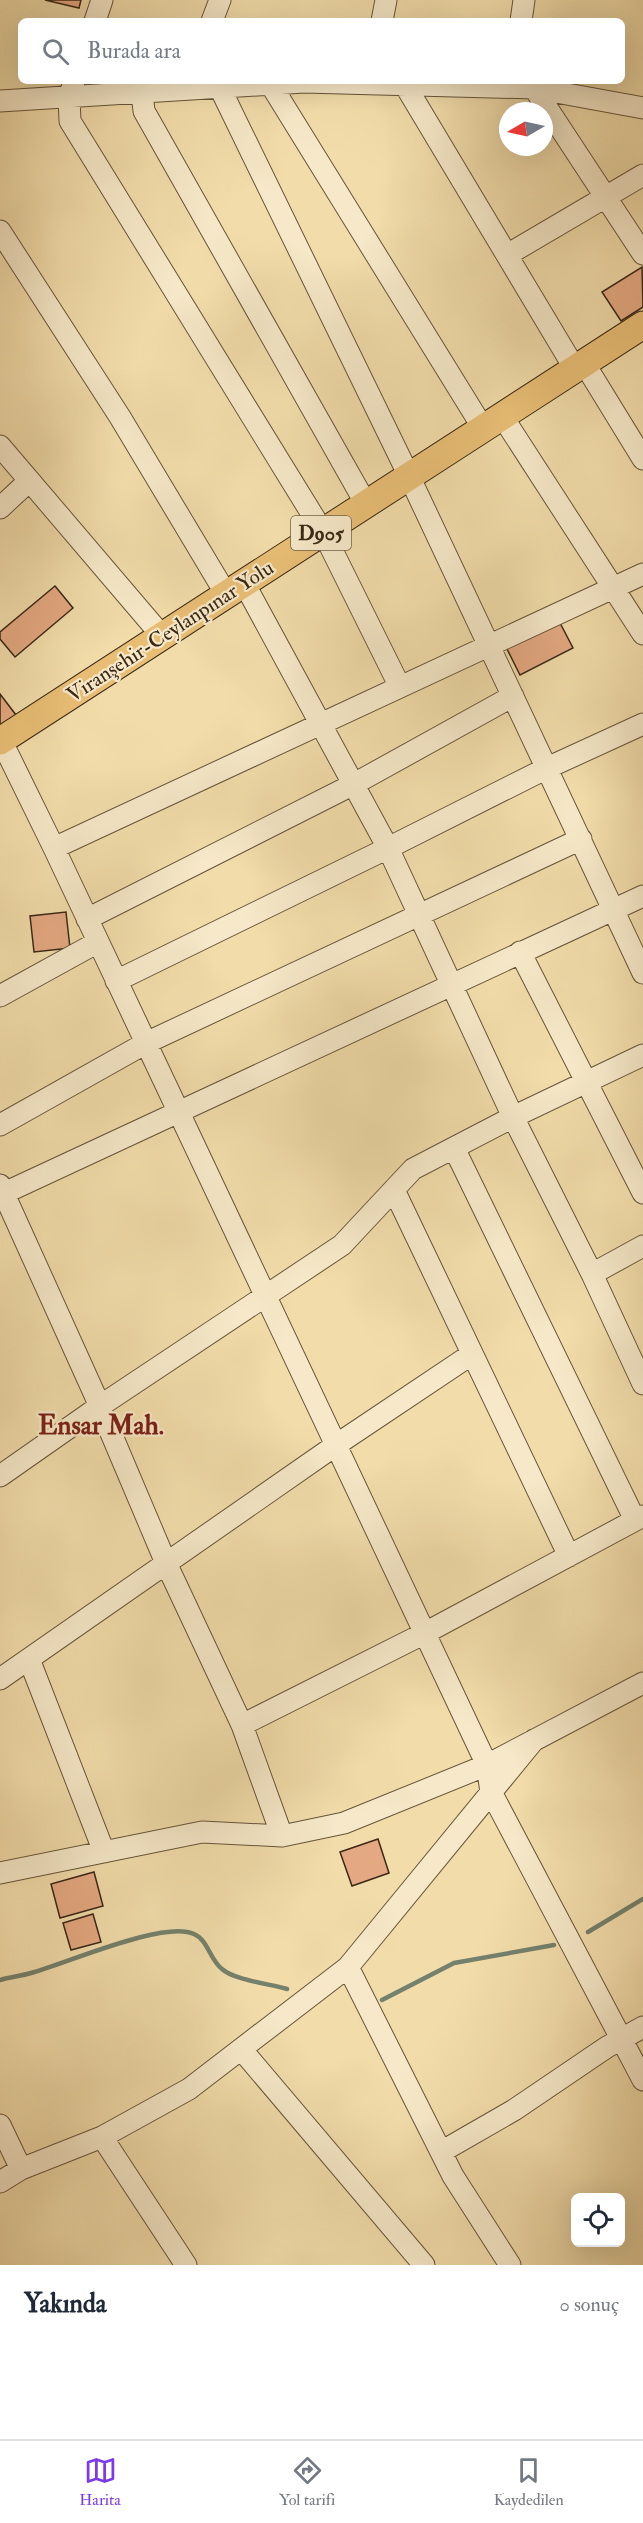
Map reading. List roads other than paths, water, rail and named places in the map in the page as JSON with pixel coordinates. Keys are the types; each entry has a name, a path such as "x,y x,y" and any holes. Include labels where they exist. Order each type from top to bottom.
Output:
{"main road":[{"name":"Viranşehir-Ceylanpınar Yolu","path":"1,740 643,325"}],"street":[{"path":"95,18 102,0"},
{"path":"213,18 220,0"},
{"path":"382,18 386,0"},
{"path":"521,18 524,0"},
{"path":"0,101 72,89 142,93 190,86 220,88 281,84"},
{"path":"393,84 509,84 643,108"},
{"path":"270,85 492,422 613,587 643,634"},
{"path":"405,85 507,255 643,459"},
{"path":"220,88 409,476 643,973"},
{"path":"534,88 643,254"},
{"path":"72,89 70,121 323,532 400,687"},
{"path":"142,93 144,111 366,504"},
{"path":"507,255 643,175"},
{"path":"0,231 321,723 388,848 513,1117 592,1274 643,1384"},
{"path":"0,446 162,636"},
{"path":"0,508 29,481"},
{"path":"54,848 643,574"},
{"path":"87,919 354,784 513,696"},
{"path":"116,981 547,768 643,724"},
{"path":"1,740 487,1765 491,1792 643,2080"},
{"path":"0,1125 146,1043 581,839"},
{"path":"282,1836 242,1725 166,1563 100,1406 2,1191 179,1112 643,896"},
{"path":"0,996 98,942"},
{"path":"520,952 643,1193"},
{"path":"0,1476 100,1406 342,1245 413,1169 643,1054"},
{"path":"242,1725 425,1633 639,1518 454,1148"},
{"path":"394,1190 569,1556"},
{"path":"592,1274 643,1246"},
{"path":"0,1679 336,1445 472,1354"},
{"path":"28,1659 104,1852"},
{"path":"0,1873 202,1832 282,1836 344,1823 487,1765 643,1683"},
{"path":"0,2182 21,2169 102,2137 189,2089 348,1967 534,1740"},
{"path":"348,1967 453,2176 510,2265"},
{"path":"441,2151 514,2110 621,2039 643,2027"},
{"path":"241,2049 424,2265"},
{"path":"0,2125 21,2169"},
{"path":"102,2137 178,2262"}],"waterway":[{"path":"588,1932 643,1899"},
{"path":"0,1980 31,1973 138,1938 180,1931 199,1937 218,1965 228,1973 243,1979 287,1989"},
{"path":"382,2000 454,1963 554,1945"}],"district":[{"name":"Ensar Mah.","path":"101,1425"}]}
